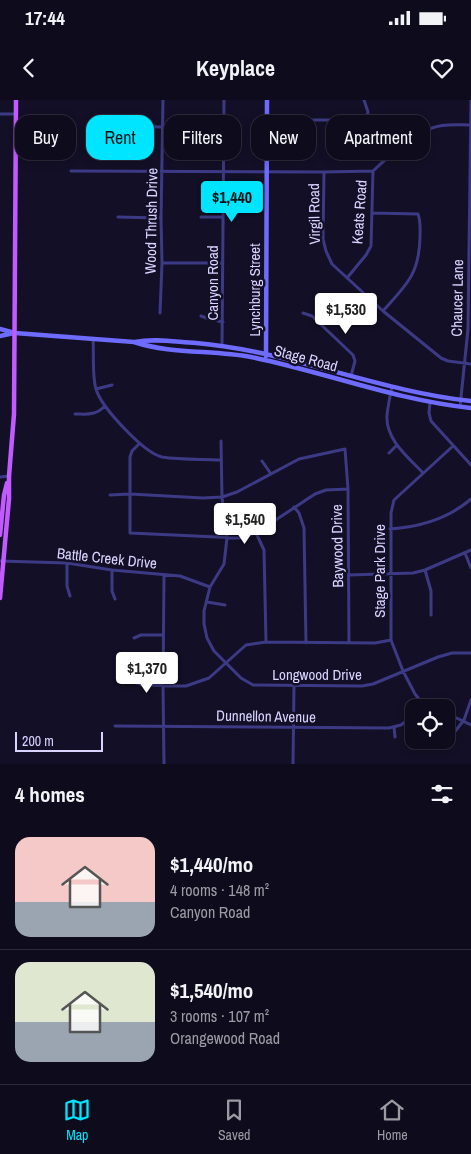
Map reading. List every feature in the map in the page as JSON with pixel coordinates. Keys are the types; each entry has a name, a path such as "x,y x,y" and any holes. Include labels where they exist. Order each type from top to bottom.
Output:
{"main road":[{"path":"0,598 14,414 16,100"},
{"name":"Lynchburg Street","path":"267,100 267,115"},
{"name":"Lynchburg Street","path":"265,360 267,354 266,160"},
{"name":"Stage Road","path":"0,329 15,332 134,342 149,340 222,346 267,354 392,387 471,401"},
{"name":"Stage Road","path":"0,336 15,332"},
{"name":"Stage Road","path":"134,342 148,347 221,352 265,360 390,394 471,408"},
{"path":"0,535 4,495 9,476"}],"street":[{"name":"Wood Thrush Drive","path":"160,313 163,100"},
{"name":"Canyon Road","path":"224,100 225,115"},
{"path":"316,120 366,120 368,112 364,100"},
{"name":"Chaucer Lane","path":"460,406 466,363 468,329 470,100"},
{"path":"0,114 15,114"},
{"path":"71,170 373,171 397,148 432,128 444,125 471,125"},
{"path":"154,127 163,127"},
{"name":"Canyon Road","path":"222,346 224,160"},
{"name":"Keats Road","path":"348,278 371,246 373,171"},
{"name":"Virgil Road","path":"324,172 323,239 332,264 383,311 441,358 471,364"},
{"path":"372,213 418,214 420,220 420,256 414,273 383,311"},
{"path":"118,217 161,218"},
{"path":"201,217 223,217"},
{"path":"162,262 223,263"},
{"path":"303,313 312,316 353,355 356,361 351,376"},
{"path":"201,316 223,322"},
{"path":"93,338 96,388 105,406 140,444 149,452 162,457 220,460"},
{"path":"96,388 112,385"},
{"path":"392,387 387,415 388,428 396,445 423,473"},
{"path":"430,402 429,413 431,421 471,465"},
{"path":"75,414 92,414 105,406"},
{"path":"221,441 222,497 227,538 224,564 210,587 204,611 204,624 207,638 214,651 225,663"},
{"path":"140,444 132,451 130,457 130,533 239,538 256,533 314,494 326,490 348,489"},
{"path":"389,453 396,445"},
{"name":"Stage Park Drive","path":"419,699 403,671 391,640 390,512 394,500 453,446"},
{"name":"Baywood Drive","path":"271,474 299,460 345,449 348,489 350,643"},
{"path":"110,495 222,497 271,474 262,461"},
{"path":"0,476 9,476"},
{"path":"390,529 424,524 459,509 471,499"},
{"path":"294,507 299,513 304,528 306,643"},
{"path":"256,533 264,550 266,642"},
{"path":"349,575 413,573 425,570 471,550"},
{"path":"465,553 471,568"},
{"name":"Battle Creek Drive","path":"2,561 67,563 112,570 180,576 210,587"},
{"path":"67,563 67,586 70,596"},
{"path":"112,570 112,591 115,599"},
{"path":"425,570 431,591 431,615"},
{"path":"164,575 164,764"},
{"path":"207,602 225,605"},
{"path":"134,638 141,635 163,635"},
{"path":"134,682 142,685 186,686 209,678 246,645 266,642 375,643 391,640"},
{"name":"Longwood Drive","path":"225,663 241,678 253,684 362,686 372,684 438,657 452,653 471,654"},
{"path":"294,686 294,764"},
{"path":"455,731 464,720 471,700"},
{"path":"455,716 471,725"},
{"name":"Dunnellon Avenue","path":"115,726 389,728 405,722"},
{"path":"394,727 395,737"}]}
